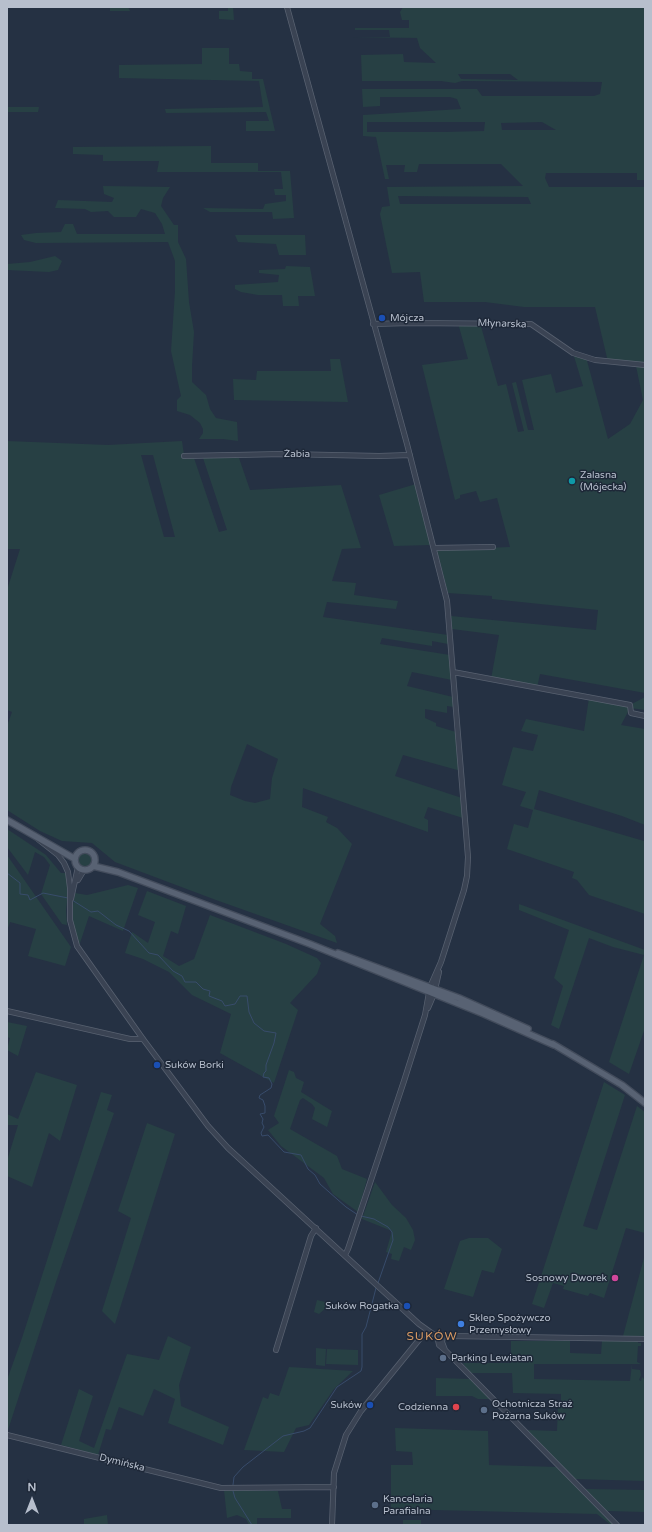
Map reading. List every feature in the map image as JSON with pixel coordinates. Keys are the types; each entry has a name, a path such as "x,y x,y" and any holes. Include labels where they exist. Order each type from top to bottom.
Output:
{"main road":[{"path":"7,820 52,846 76,856 81,869 88,869 93,866 95,860 94,854 89,850 82,850 76,856"},
{"path":"95,860 118,872 510,1020 615,1081 645,1102"},
{"path":"93,866 118,872"}],"street":[{"path":"287,7 410,455 448,601 468,862 464,890 425,1015 360,1215 348,1249 344,1255"},
{"name":"Młynarska","path":"373,324 410,322 530,324 573,353 595,360 645,365"},
{"name":"Żabia","path":"184,456 284,454 379,456 410,455"},
{"path":"434,548 492,547"},
{"path":"453,672 630,705 631,713 645,716"},
{"path":"37,838 58,855 64,863 69,878 70,922 77,946 143,1039 218,1138 427,1330 443,1336 645,1339"},
{"path":"70,899 81,869"},
{"path":"7,1011 130,1039 143,1039"},
{"path":"276,1350 311,1236 316,1228"},
{"path":"332,1525 336,1465 347,1432 361,1411 427,1330"},
{"path":"437,1335 439,1345 446,1350 617,1525"},
{"path":"443,1336 442,1342 446,1350"},
{"name":"Dymińska","path":"7,1435 220,1488 334,1487"}],"green space":[{"path":"110,7 128,7 130,11 110,11"},
{"path":"228,7 233,7 234,20 219,19 219,11 228,11"},
{"path":"403,7 645,7 645,180 637,180 637,173 546,173 545,178 549,187 645,187 645,693 540,674 537,688 491,679 499,635 452,629 451,616 596,630 598,610 492,599 492,596 448,593 437,550 510,547 497,498 480,502 476,491 460,495 460,498 455,500 422,365 468,359 458,323 480,323 498,386 506,384 518,432 524,431 512,383 516,382 528,430 534,430 522,380 551,374 556,393 583,386 573,353 586,357 608,439 630,424 643,400 636,366 608,362 595,307 524,307 485,302 424,302 420,272 392,273 380,214 382,207 390,206 387,187 523,186 501,164 419,164 417,172 404,172 405,165 386,165 389,179 385,179 376,137 363,136 363,115 461,109 457,99 450,97 380,97 380,106 363,107 362,89 477,89 482,96 594,96 600,94 602,82 462,81 455,83 441,81 362,81 361,55 403,54 404,62 436,63 420,48 417,38 352,37 390,37 389,30 355,30 355,28 409,28 409,20 402,20 400,12","holes":["458,74 510,74 518,80 461,79","367,122 485,122 484,131 367,132","542,122 556,130 502,130 501,123","398,196 528,197 531,204 400,204"]},
{"path":"202,48 229,48 229,64 239,64 240,71 252,72 252,79 263,79 275,131 246,131 246,121 269,121 266,112 166,113 165,109 263,107 259,81 119,78 119,65 202,64"},
{"path":"7,107 39,107 38,112 7,112"},
{"path":"211,146 211,163 258,163 258,171 290,171 294,218 273,219 272,212 210,212 203,208 263,209 265,204 286,201 286,195 275,195 274,189 283,189 281,172 157,172 159,161 103,161 103,155 73,154 73,147"},
{"path":"103,186 170,187 163,198 161,206 174,225 178,225 178,242 186,259 189,302 194,332 192,382 206,395 210,409 216,418 237,422 238,441 223,439 199,439 203,433 200,423 190,415 177,411 177,400 181,396 171,351 175,291 175,261 168,242 36,243 24,240 21,235 61,232 65,224 73,224 77,234 165,234 162,224 155,213 141,209 136,217 114,217 108,211 91,212 85,209 55,208 58,200 112,202 114,198 104,194"},
{"path":"235,235 305,235 306,255 279,255 276,244 238,242"},
{"path":"55,256 62,261 58,270 49,272 7,270 7,264 30,262"},
{"path":"286,266 310,267 315,296 298,296 299,306 283,306 282,295 258,295 241,292 235,289 235,285 278,282 279,275 259,273 259,270 285,269"},
{"path":"330,359 340,359 348,402 234,400 233,379 256,380 257,371 331,371"},
{"path":"7,441 108,445 182,441 184,455 193,455 219,532 227,530 202,455 238,455 250,490 341,485 361,548 342,549 332,581 356,583 354,595 398,601 396,609 327,602 323,617 448,635 448,644 432,641 432,646 382,638 380,644 450,655 452,680 412,672 407,686 453,697 454,707 447,706 447,713 425,709 425,718 436,723 436,726 456,732 461,771 403,755 395,776 462,798 463,818 428,807 424,818 428,820 428,832 303,788 302,807 328,817 326,822 337,828 352,844 320,924 335,936 337,943 115,862 92,843 62,841 40,831 7,810 7,726 12,712 7,710 7,590 20,549 7,549","holes":["141,455 153,455 175,537 164,537","247,744 278,759 272,778 270,799 255,803 230,795 231,787"]},
{"path":"416,484 430,545 394,546 379,495"},
{"path":"645,697 645,710 630,708 621,725 645,729 645,825 622,816 539,790 534,809 644,841 645,839 645,914 589,895 577,880 572,878 574,872 507,849 514,824 528,828 533,810 520,806 526,792 502,785 513,747 533,751 538,735 521,731 526,719 584,731 589,698 630,705"},
{"path":"7,829 46,855 61,873 67,873 67,925 62,924 41,894 50,865 44,857 35,852 28,875 7,847"},
{"path":"85,852 91,854 93,860 91,866 85,868 79,866 77,860 79,854"},
{"path":"7,855 71,947 65,966 28,956 36,929 10,922 7,931"},
{"path":"128,885 138,888 123,931 89,916 79,946 71,920 75,893 87,895"},
{"path":"147,891 186,906 178,934 171,931 163,956 179,966 194,959 210,915 286,944 317,958 321,963 317,974 290,1003 298,1010 274,1083 220,1053 231,1014 192,995 169,972 143,959 125,953 132,932 148,943 155,922 138,915"},
{"path":"519,904 645,950 645,1028 629,1074 609,1062 644,955 613,947 589,938 559,1029 551,1025 563,986 554,978 569,930 519,910"},
{"path":"7,1022 27,1026 18,1056 7,1050 10,1038 7,1037"},
{"path":"289,1070 294,1072 296,1078 304,1082 301,1092 332,1111 327,1127 312,1119 315,1108 303,1098 300,1100 290,1129 337,1156 342,1169 367,1179 358,1212 333,1194 324,1178 281,1146 268,1130 279,1123 274,1116"},
{"path":"36,1072 77,1085 60,1141 49,1133 32,1187 7,1176 7,1161 18,1125 7,1125 7,1114 18,1119"},
{"path":"604,1082 625,1095 583,1226 597,1230 637,1106 645,1112 645,1233 626,1228 604,1298 590,1293 588,1296 563,1289 564,1286 553,1283 544,1308 532,1304"},
{"path":"101,1092 112,1095 107,1110 114,1113 56,1282 7,1433 7,1380 22,1338"},
{"path":"147,1123 175,1134 115,1324 102,1311 131,1218 118,1211"},
{"path":"375,1182 392,1205 406,1218 413,1230 415,1240 411,1250 404,1247 399,1261 391,1259 392,1254 386,1252 392,1231 362,1219"},
{"path":"469,1238 488,1238 502,1249 494,1273 482,1270 473,1297 444,1289 460,1241"},
{"path":"645,1254 645,1336 623,1336"},
{"path":"317,1300 329,1303 328,1306 319,1314 314,1312"},
{"path":"168,1336 191,1347 179,1385 181,1406 229,1427 223,1445 168,1423 175,1399 154,1389 143,1416 119,1407 111,1430 106,1429 98,1455 61,1445 79,1389 93,1396 79,1441 94,1448 127,1354 159,1360"},
{"path":"511,1341 570,1341 570,1353 601,1354 602,1341 638,1341 638,1343 641,1343 641,1346 638,1346 637,1362 641,1364 632,1364 632,1369 640,1370 641,1375 639,1380 641,1381 642,1377 645,1380 645,1481 575,1479 527,1430 557,1431 558,1407 561,1407 561,1394 513,1393 512,1373 470,1373 463,1363 511,1363","holes":["534,1364 632,1364 630,1381 534,1379"]},
{"path":"316,1348 326,1349 325,1366 316,1365"},
{"path":"327,1349 358,1350 358,1365 326,1364"},
{"path":"289,1367 353,1371 334,1389 309,1425 296,1428 284,1452 244,1450 263,1397 268,1399 270,1393 279,1396"},
{"path":"436,1378 471,1379 490,1399 478,1399 472,1396 436,1396"},
{"path":"395,1428 488,1431 489,1465 558,1467 616,1525 611,1525 597,1514 393,1509 391,1507 391,1465 413,1465 412,1452 396,1451"},
{"path":"585,1489 645,1490 645,1512 607,1511"},
{"path":"224,1490 278,1491 282,1509 291,1509 291,1518 257,1518 257,1525 249,1525 246,1519 237,1515 227,1518"},
{"path":"107,1515 108,1525 84,1525 84,1519"},
{"path":"403,1520 421,1520 421,1525 403,1525"}],"waterway":[{"path":"7,873 20,883 20,894 28,895 30,900 43,893 68,898"},
{"path":"72,900 91,912 98,911 116,925 129,931 149,953 158,955 173,971 182,976 185,982 196,982 203,989 210,991 209,996 222,1001 225,1006 235,1004 240,996 247,996 249,1012 254,1023 264,1031 276,1033 263,1077 269,1078 272,1084 271,1088 260,1095 259,1098 263,1100 265,1106 265,1113 260,1114 263,1119 262,1123 264,1127 261,1133 262,1136 268,1135 284,1152 301,1155 308,1169 315,1175 320,1184 346,1207 358,1215"},
{"path":"361,1216 374,1219 388,1227 392,1232 393,1240 378,1283"},
{"path":"233,1485 234,1477 243,1467 283,1436 310,1428 337,1387 361,1371 362,1334 366,1327 376,1288"},
{"path":"233,1491 235,1498 252,1525"}],"place":[{"name":"Mójcza","path":"382,318"},
{"name":"Zalasna (Mójecka)","path":"572,481"},
{"name":"Suków Borki","path":"157,1065"},
{"name":"Sosnowy Dworek","path":"615,1278"},
{"name":"Suków Rogatka","path":"407,1306"},
{"name":"Sklep Spożywczo Przemysłowy","path":"461,1324"},
{"name":"Parking Lewiatan","path":"443,1358"},
{"name":"Suków","path":"370,1405"},
{"name":"Codzienna","path":"456,1407"},
{"name":"Ochotnicza Straż Pożarna Suków","path":"484,1410"},
{"name":"Kancelaria Parafialna","path":"375,1505"}],"district":[{"name":"SUKÓW","path":"432,1337"}]}
